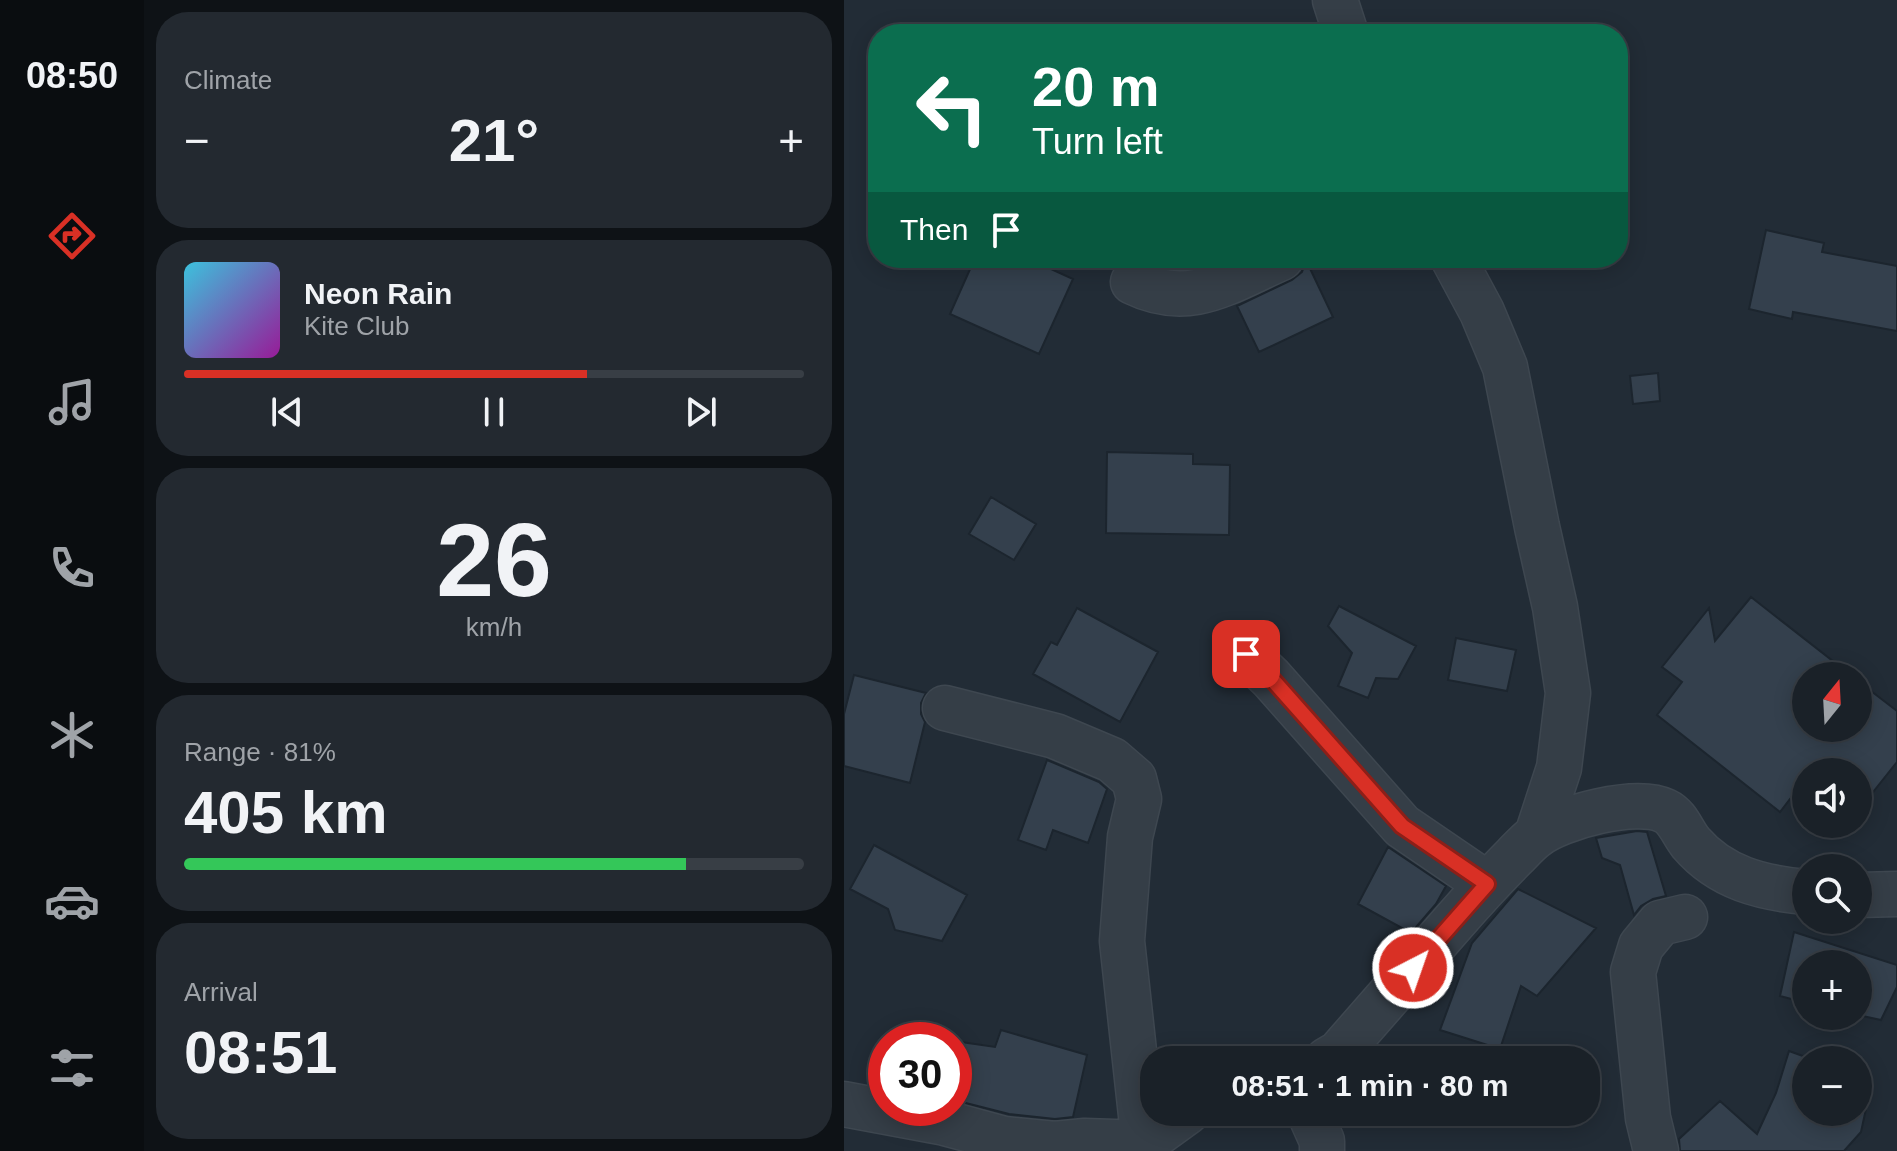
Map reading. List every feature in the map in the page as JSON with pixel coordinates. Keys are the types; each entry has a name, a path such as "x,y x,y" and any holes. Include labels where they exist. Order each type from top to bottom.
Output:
{"street":[{"path":"1335,0 1343,24"},
{"path":"1133,282 1170,295 1198,293 1257,268"},
{"path":"1458,268 1482,312 1505,367 1555,607 1568,693 1559,768 1537,835"},
{"path":"1246,654 1402,826 1487,884"},
{"path":"945,708 1055,736 1112,760 1134,779 1139,799 1130,837 1122,941 1144,1143"},
{"path":"1345,1046 1487,884 1537,835 1560,822 1633,806 1666,811 1708,860 1727,873 1792,890"},
{"path":"1872,895 1897,894"},
{"path":"1656,1151 1648,1118 1633,972 1641,946 1660,923 1685,917"},
{"path":"844,1104 945,1123 1004,1139 1055,1144 1085,1141 1144,1143 1168,1126"},
{"path":"1315,1126 1322,1141 1322,1151"}],"building":[{"path":"1766,230 1824,243 1822,252 1897,266 1897,331 1793,312 1792,319 1749,309"},
{"path":"971,268 1049,268 1073,279 1039,354 950,314"},
{"path":"1303,268 1310,268 1333,317 1259,352 1237,306 1292,280"},
{"path":"1658,373 1660,401 1633,404 1630,376"},
{"path":"1107,452 1193,454 1193,464 1230,465 1229,535 1106,533"},
{"path":"991,497 1036,524 1014,560 969,534"},
{"path":"1751,597 1834,662 1792,662 1792,742 1872,742 1872,692 1897,711 1897,762 1872,793 1872,758 1792,758 1792,796 1780,812 1657,715 1682,682 1662,667 1709,608 1715,641"},
{"path":"1339,606 1416,646 1398,679 1376,678 1368,698 1338,686 1352,653 1328,626"},
{"path":"1077,608 1158,652 1120,722 1033,674 1051,642 1057,645"},
{"path":"1456,638 1516,650 1507,691 1448,680"},
{"path":"854,675 926,693 921,703 925,722 910,783 844,766 844,714"},
{"path":"1047,760 1099,782 1107,789 1088,843 1053,830 1046,850 1018,840"},
{"path":"1647,832 1666,896 1641,906 1634,915 1620,865 1602,858 1596,838"},
{"path":"874,845 967,895 942,941 895,930 888,909 850,889"},
{"path":"1388,847 1446,886 1436,904 1411,933 1358,904"},
{"path":"1518,889 1596,928 1537,996 1521,986 1501,1046 1491,1046 1440,1030 1472,943"},
{"path":"1794,934 1850,950 1792,950 1792,999 1780,996"},
{"path":"1872,957 1897,965 1897,987 1881,1020 1872,1018"},
{"path":"1001,1030 1087,1055 1073,1117 1055,1119 1009,1114 972,1105 972,1044 995,1047"},
{"path":"1789,1051 1792,1052 1792,1126 1862,1126 1861,1132 1844,1151 1680,1151 1679,1139 1720,1101 1757,1134 1776,1093"}],"route":[{"path":"1246,654 1402,826 1487,884 1413,968"}]}
